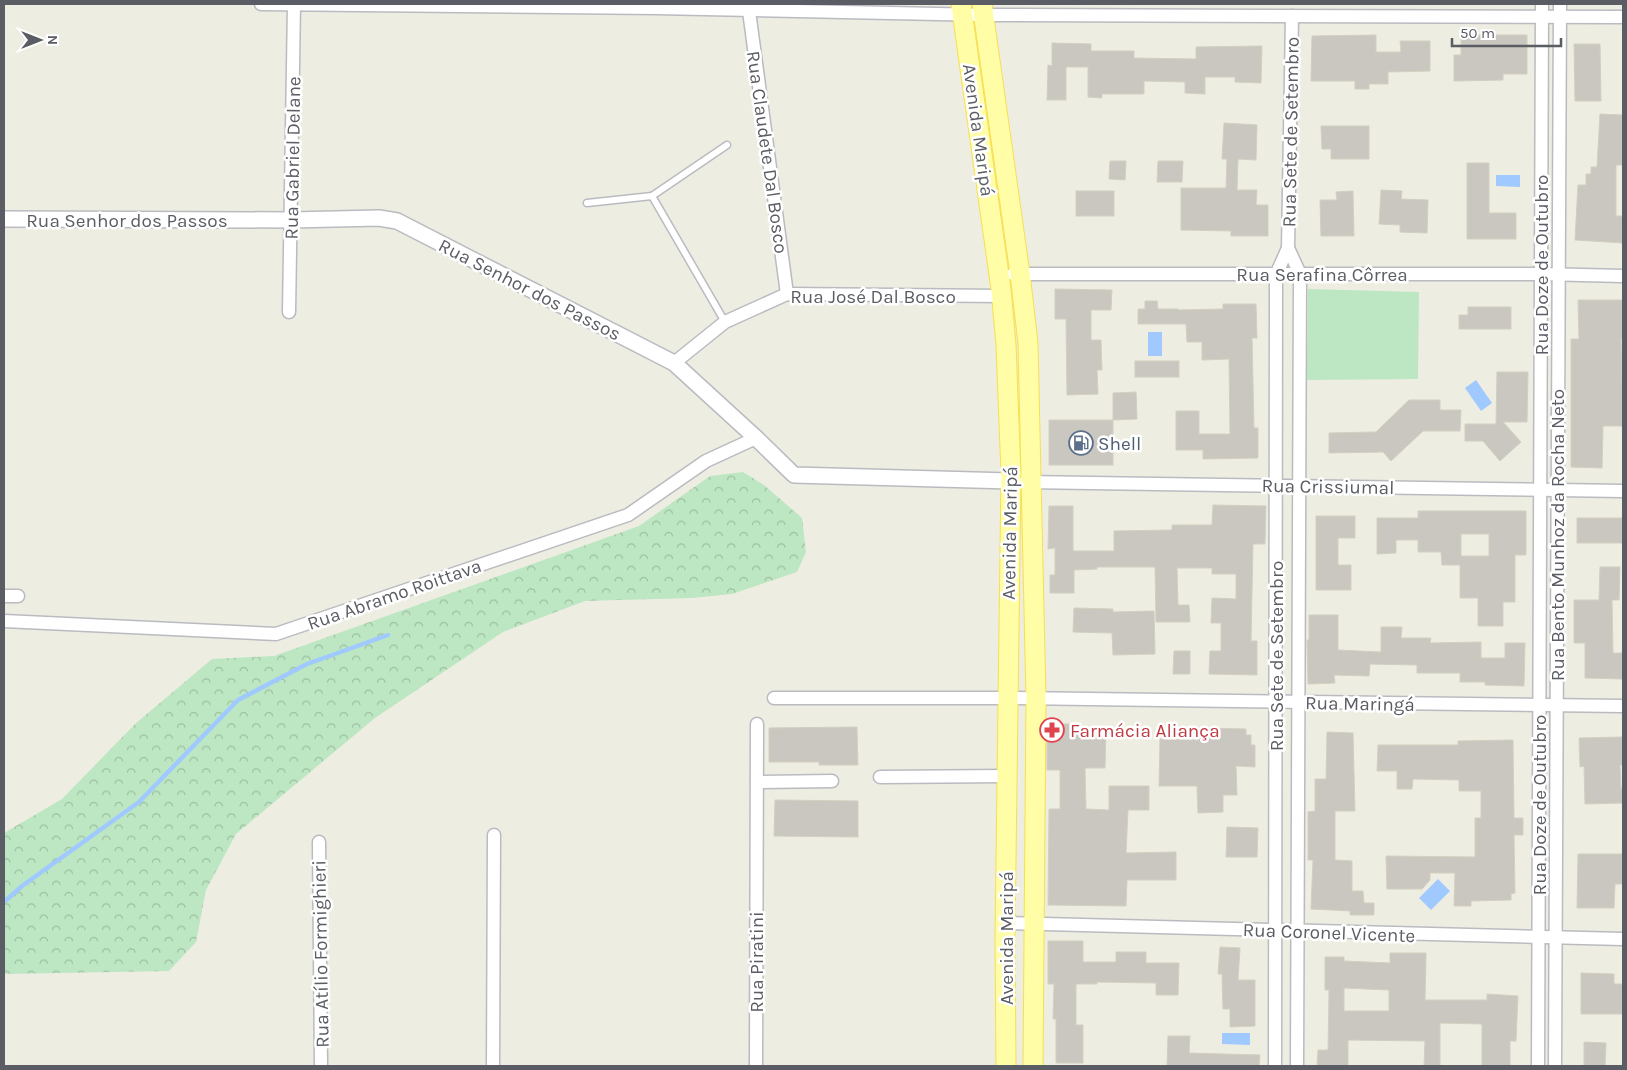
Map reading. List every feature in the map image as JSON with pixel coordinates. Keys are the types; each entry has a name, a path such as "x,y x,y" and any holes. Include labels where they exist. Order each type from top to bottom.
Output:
{"main road":[{"name":"Avenida Maripá","path":"961,9 998,265 1006,345 1010,481 1005,923 1006,1066"},
{"name":"Avenida Maripá","path":"983,9 1019,265 1028,344 1036,699 1033,1066"},
{"path":"998,265 1011,262 1019,265"},
{"path":"1001,296 1008,291 1016,291 1022,296"},
{"path":"1016,470 1022,470 1032,482 1026,493 1017,493 1010,481 1016,470"},
{"path":"1019,690 1030,691 1036,699 1030,706 1021,707 1007,698 1019,690"},
{"path":"1019,917 1027,917 1034,925 1028,932 1019,932 1005,923 1019,917"}],"street":[{"path":"262,4 656,6 749,11 983,9 1292,16 1560,10 1623,17"},
{"name":"Rua Gabriel Delane","path":"289,312 294,4"},
{"name":"Rua Doze de Outubro","path":"1538,1066 1542,10"},
{"name":"Rua Bento Munhoz da Rocha Neto","path":"1555,1066 1560,10"},
{"name":"Rua Claudete Dal Bosco","path":"749,11 787,294"},
{"name":"Rua Sete de Setembro","path":"1275,1066 1276,275 1288,248 1292,16"},
{"name":"Rua Senhor dos Passos","path":"4,219 291,220 379,218 397,222 674,363 794,475 1010,481"},
{"name":"Rua Sete de Setembro","path":"1288,248 1300,274 1297,1066"},
{"name":"Rua Serafina Côrrea","path":"1019,265 1276,275 1559,274 1623,276"},
{"name":"Rua José Dal Bosco","path":"674,363 726,322 787,294 1001,296"},
{"name":"Rua Abramo Roittava","path":"4,621 276,634 628,515 706,461 756,438"},
{"name":"Rua Crissiumal","path":"1032,482 1623,491"},
{"path":"4,596 18,596"},
{"path":"774,698 1007,698"},
{"name":"Rua Maringá","path":"1036,699 1623,706"},
{"name":"Rua Piratini","path":"756,1066 757,724"},
{"path":"880,777 1007,776"},
{"path":"757,782 832,781"},
{"path":"493,1066 494,835"},
{"name":"Rua Atílio Formighieri","path":"319,842 321,1066"},
{"name":"Rua Coronel Vicente","path":"1034,925 1623,940"}],"lane":[{"path":"587,203 652,196 727,145"},
{"path":"652,196 726,322"}],"green space":[{"path":"1308,289 1419,292 1418,379 1307,380"},
{"path":"743,472 764,485 802,518 806,552 797,572 732,594 692,598 585,601 503,632 375,718 236,834 206,890 196,942 169,971 4,974 4,833 62,799 135,724 212,659 274,656 639,526 710,476"}],"water":[{"path":"1496,175 1520,175 1520,187 1496,186"},
{"path":"1148,332 1162,332 1162,356 1148,356"},
{"path":"1476,380 1492,403 1481,411 1465,388"},
{"path":"1438,879 1450,891 1431,910 1419,898"},
{"path":"1222,1033 1250,1033 1250,1045 1222,1044"}],"building":[{"path":"1376,35 1376,52 1401,52 1400,41 1430,41 1430,71 1388,72 1388,84 1369,84 1369,89 1355,89 1355,81 1311,81 1312,36"},
{"path":"1461,35 1527,35 1527,74 1503,74 1503,80 1454,81 1454,55 1461,55"},
{"path":"1052,43 1091,44 1091,51 1134,51 1134,58 1196,59 1196,47 1262,46 1261,83 1235,82 1235,77 1205,77 1205,94 1185,93 1185,82 1144,81 1144,94 1102,94 1102,98 1088,97 1088,67 1066,67 1066,100 1047,100 1048,65 1052,66"},
{"path":"1574,44 1600,44 1601,101 1575,101"},
{"path":"1600,114 1623,115 1623,165 1616,165 1616,216 1623,216 1623,243 1575,240 1578,185 1586,185 1586,174 1591,174 1591,167 1597,167"},
{"path":"1224,123 1257,125 1256,160 1238,159 1237,190 1257,190 1256,205 1268,205 1268,236 1231,236 1231,231 1181,230 1181,188 1226,188 1227,159 1222,159"},
{"path":"1321,126 1369,126 1369,159 1331,159 1331,149 1322,149"},
{"path":"1110,161 1126,161 1125,180 1109,179"},
{"path":"1158,161 1183,161 1182,182 1157,182"},
{"path":"1467,163 1489,163 1489,213 1516,213 1516,239 1467,239"},
{"path":"1381,190 1402,191 1401,199 1428,200 1427,233 1400,232 1400,225 1379,224"},
{"path":"1076,191 1114,191 1114,216 1076,216"},
{"path":"1353,191 1354,236 1321,236 1320,200 1337,200 1336,192"},
{"path":"1055,289 1112,290 1111,310 1091,310 1091,340 1101,340 1102,370 1097,370 1098,394 1067,395 1066,319 1055,319"},
{"path":"1578,300 1623,300 1623,339 1621,339 1623,426 1603,426 1602,468 1571,467 1571,339 1579,339"},
{"path":"1145,301 1157,301 1158,309 1178,310 1223,309 1223,304 1256,304 1257,338 1252,338 1254,428 1258,428 1258,458 1203,459 1203,450 1176,450 1176,411 1199,411 1199,434 1230,434 1229,359 1202,360 1202,342 1187,342 1186,324 1138,324 1138,309 1145,309"},
{"path":"1468,307 1511,307 1511,329 1459,329 1459,315 1468,315"},
{"path":"1135,361 1179,361 1179,377 1135,377"},
{"path":"1497,372 1528,372 1527,422 1503,422 1521,442 1500,461 1483,441 1465,441 1465,424 1496,424"},
{"path":"1136,392 1137,419 1113,420 1113,393"},
{"path":"1409,400 1440,400 1440,410 1461,410 1460,431 1423,431 1391,461 1383,452 1329,453 1329,433 1376,432"},
{"name":"Shell","path":"1049,420 1113,420 1113,465 1049,465"},
{"path":"1213,505 1266,506 1265,544 1253,544 1251,641 1257,641 1257,675 1209,674 1210,651 1221,651 1221,623 1211,623 1212,598 1236,599 1236,574 1212,574 1212,568 1177,568 1178,605 1189,605 1190,622 1156,622 1155,567 1097,567 1097,569 1074,570 1074,593 1050,593 1050,575 1055,575 1055,548 1048,549 1049,506 1073,506 1073,551 1114,551 1114,531 1172,530 1172,525 1212,525"},
{"path":"1418,511 1526,511 1526,555 1515,555 1515,602 1503,602 1503,626 1478,626 1478,598 1460,598 1460,565 1442,565 1441,552 1418,552 1418,540 1396,540 1396,553 1377,554 1377,518 1418,518","holes":["1461,534 1489,534 1489,556 1461,556"]},
{"path":"1316,516 1355,516 1355,538 1338,538 1338,565 1351,565 1351,590 1316,590"},
{"path":"1577,518 1623,518 1623,543 1577,543"},
{"path":"1600,567 1620,567 1619,600 1612,600 1613,653 1623,653 1623,679 1585,678 1585,643 1574,643 1574,600 1599,600"},
{"path":"1074,608 1113,609 1113,612 1154,611 1155,654 1113,655 1112,633 1073,632"},
{"path":"1309,615 1338,615 1338,650 1381,652 1381,627 1402,627 1401,638 1431,638 1430,643 1481,642 1481,658 1505,658 1505,643 1525,643 1524,686 1485,685 1485,682 1460,682 1460,673 1417,673 1417,665 1370,664 1369,676 1334,675 1335,683 1308,684 1307,640 1309,640"},
{"path":"1174,651 1190,651 1190,674 1173,674"},
{"path":"1047,724 1078,724 1078,730 1106,731 1105,768 1085,768 1086,809 1109,810 1109,786 1149,786 1149,810 1128,810 1126,853 1176,852 1176,880 1127,880 1126,906 1048,905 1049,809 1060,809 1060,770 1047,770"},
{"path":"857,727 858,765 819,765 819,762 769,762 769,728"},
{"path":"1198,728 1246,729 1246,735 1251,735 1251,745 1255,745 1255,767 1236,766 1237,795 1223,795 1223,812 1198,813 1197,786 1159,786 1160,739 1198,740"},
{"path":"1327,732 1353,733 1355,811 1335,811 1335,860 1352,861 1352,891 1363,891 1364,903 1374,903 1374,915 1350,915 1350,911 1311,909 1313,860 1308,860 1308,812 1315,811 1315,779 1326,779"},
{"path":"1623,737 1623,765 1620,765 1623,803 1585,804 1584,766 1580,767 1579,738"},
{"path":"1513,740 1514,818 1523,818 1523,835 1514,835 1515,893 1511,894 1511,900 1471,901 1471,906 1454,906 1455,873 1430,873 1430,880 1422,889 1387,889 1386,856 1475,857 1475,818 1481,818 1481,791 1459,791 1459,780 1413,779 1412,789 1397,789 1397,771 1377,771 1378,745 1458,745 1458,741"},
{"path":"775,800 858,801 858,837 774,836"},
{"path":"1227,827 1258,828 1257,857 1226,857"},
{"path":"1578,854 1623,854 1623,884 1615,884 1614,908 1577,908"},
{"path":"1048,941 1083,941 1083,962 1116,962 1116,952 1146,952 1146,963 1179,963 1178,995 1156,995 1156,983 1097,982 1097,984 1076,984 1076,1025 1083,1025 1083,1063 1056,1063 1056,1019 1053,1019 1054,984 1048,984"},
{"path":"1220,947 1240,948 1238,980 1255,980 1255,1026 1230,1027 1230,1009 1223,1009 1222,974 1218,974"},
{"path":"1390,953 1426,953 1425,1000 1487,1000 1487,994 1518,996 1516,1041 1510,1041 1510,1066 1482,1066 1482,1024 1440,1023 1440,1066 1424,1066 1425,1041 1348,1040 1348,1066 1317,1066 1318,1050 1328,1050 1329,990 1325,990 1325,957 1344,957 1344,961 1390,963","holes":["1344,988 1389,990 1389,1011 1344,1011"]},
{"path":"1581,973 1614,974 1614,984 1623,984 1623,1014 1581,1014"},
{"path":"1168,1036 1190,1036 1189,1053 1260,1055 1259,1066 1167,1066"},
{"path":"1584,1042 1606,1043 1605,1066 1584,1066"}],"waterway":[{"path":"4,902 22,886 139,802 238,700 307,664 388,635"}],"place":[{"name":"Shell","path":"1081,443"},
{"name":"Farmácia Aliança","path":"1052,730"}]}
